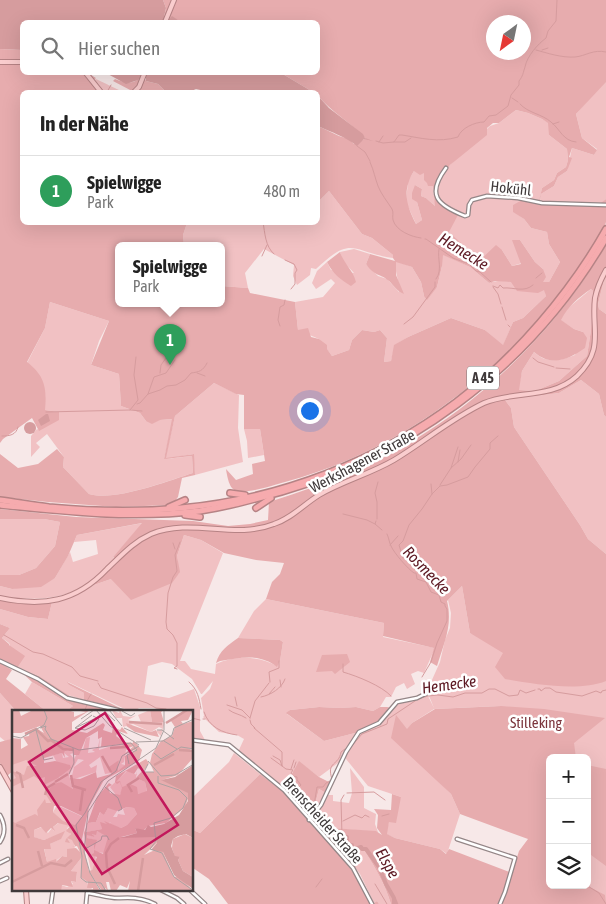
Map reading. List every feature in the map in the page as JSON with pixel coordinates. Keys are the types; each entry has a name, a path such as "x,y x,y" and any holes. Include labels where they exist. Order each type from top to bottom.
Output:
{"highway":[{"name":"A 45","path":"0,500 49,507 99,509 160,509 200,506 261,493 354,462 406,434 456,402 514,349 540,322 592,253 606,229"},
{"name":"A 45","path":"0,505 104,514 141,515 201,511 280,494 314,483 382,453 434,422 459,404 504,365 544,324 580,278 606,238"},
{"path":"230,493 241,495 261,493"},
{"path":"256,508 266,500 280,494"},
{"path":"160,509 185,500"},
{"path":"169,513 200,517"}],"main road":[{"path":"166,20 173,0"},
{"path":"0,62 20,62"},
{"path":"87,75 99,90"},
{"path":"136,90 144,75"},
{"name":"Werkshagener Straße","path":"0,598 37,603 74,594 95,581 130,547 158,531 188,526 243,531 260,529 275,524 289,517 319,495 393,461 479,406 496,399 551,391 564,385 576,377 584,368 594,349 596,333 595,298 599,283 606,270"},
{"path":"0,767 12,788"}],"street":[{"name":"Hokühl","path":"446,168 436,184 436,197 444,206 465,216 468,215 468,207 472,200 485,196 518,198 542,203 606,205"},
{"path":"0,661 38,679 67,698 118,710"},
{"name":"Brenscheider Straße","path":"309,820 328,792 346,752 360,730 379,723 397,702 422,696 427,693 427,689"},
{"name":"Brenscheider Straße","path":"194,740 229,745 284,790 353,868 372,904"},
{"path":"0,814 4,823 4,829 0,842"},
{"path":"457,839 515,858 500,904"},
{"path":"0,863 8,860"},
{"path":"0,881 7,878"},
{"path":"165,892 184,904"},
{"path":"192,892 204,904"},
{"path":"86,904 87,893 119,898 127,897 155,904"}],"green space":[{"path":"163,0 606,0 606,82 576,114 582,138 597,150 594,155 572,148 569,157 572,158 567,171 558,177 554,186 541,194 540,202 601,203 606,199 606,222 604,228 590,253 541,317 511,349 478,379 443,406 406,430 367,451 327,469 254,490 241,492 234,490 229,482 226,469 236,480 253,474 252,464 265,461 260,429 244,429 244,395 236,394 214,383 175,416 166,458 194,454 195,475 182,478 178,497 172,505 116,507 0,497 0,454 18,468 38,464 57,449 64,457 63,467 89,494 99,496 141,490 193,473 192,456 164,459 172,419 160,420 152,424 146,421 140,413 121,406 119,374 91,365 109,321 50,302 45,328 27,362 38,372 44,383 46,395 45,410 59,412 59,420 39,431 32,418 0,443 0,49 20,50 20,75 91,75 96,78 91,83 97,90 20,90 20,225 186,225 183,235 184,242 115,242 115,307 225,307 225,286 248,288 250,293 295,302 298,330 308,328 311,337 319,339 327,345 327,349 332,356 349,350 352,340 362,330 374,332 380,330 387,338 384,362 391,361 394,345 451,318 485,330 503,345 513,322 523,318 546,296 544,290 538,293 517,291 511,282 495,281 489,283 470,267 443,255 437,287 427,300 424,296 421,282 412,267 396,262 396,275 404,294 397,290 389,281 372,271 366,264 370,254 395,261 393,255 372,238 362,234 329,191 320,200 320,127 349,139 354,144 366,139 323,102 320,98 320,90 310,90 284,75 320,75 320,20 177,20 172,17 169,19 164,17 166,8","holes":["516,110 528,113 548,123 549,135 567,149 568,160 566,167 557,173 554,180 542,188 539,201 524,199 513,205 513,212 524,219 531,228 547,232 549,244 560,262 549,282 543,282 546,277 543,269 535,262 520,240 512,240 521,264 512,266 502,250 496,245 476,264 472,259 472,253 449,232 459,213 441,201 436,189 450,165 487,135 487,128 493,123 499,123","414,171 420,175 424,173 424,180 428,186 433,186 435,206 421,196 422,189 415,185 412,199 417,202 422,220 416,224 408,204 407,191"]},
{"path":"141,77 145,78 146,81 158,84 164,90 130,90 113,81 115,79 126,82 138,80"},
{"path":"96,79 119,90 101,90 93,81"},
{"path":"606,82 606,199 602,203 556,201 540,203 541,194 554,186 558,177 567,171 572,148 594,155 597,149 582,138 576,114"},
{"path":"516,110 528,113 549,123 549,135 567,149 568,160 566,167 557,173 554,180 542,188 539,202 513,205 513,211 524,219 531,228 547,232 549,244 560,262 549,282 542,283 543,269 535,262 520,240 522,263 512,266 502,250 476,264 472,259 471,253 449,232 445,206 437,197 436,189 450,165 490,126 499,123"},
{"path":"414,171 424,172 433,186 435,203 435,206 421,196 422,189 415,185 422,220 416,224 406,202 408,181"},
{"path":"329,191 362,234 372,238 393,255 393,258 353,248 346,249 328,258 316,269 311,268 310,275 297,285 293,276 294,265 264,249 245,273 248,288 225,286 225,242 184,242 183,235 186,225 320,225 320,200"},
{"path":"606,245 606,278 598,304 599,309 606,314 606,417 599,394 581,380 559,393 505,400 511,408 514,427 588,539 606,554 606,681 570,687 505,679 495,667 503,653 470,633 462,586 447,601 449,610 448,626 437,666 430,662 434,648 383,636 384,623 266,599 272,582 280,574 284,563 256,560 224,553 201,540 184,535 177,556 180,572 172,583 131,600 111,579 91,586 116,559 113,557 142,523 77,535 68,556 55,578 41,587 12,589 0,586 0,575 19,575 36,568 55,546 60,522 44,519 0,519 0,509 76,517 193,521 228,526 268,520 269,502 326,483 397,450 433,428 467,403 500,376 530,346 583,281","holes":["591,289 593,291 591,330 587,356 559,381 535,391 519,390 522,371 534,352 540,357 560,360 572,356 585,348 587,338 583,332 574,329 561,320 570,306"]},
{"path":"354,249 370,254 366,264 378,276 387,279 399,292 396,261 412,267 421,282 424,296 437,287 442,266 442,254 470,267 489,283 502,281 517,283 545,290 546,296 523,318 513,322 503,346 485,330 451,318 408,337 395,345 391,361 384,362 387,338 380,330 374,332 362,330 352,340 349,350 332,356 319,339 298,330 295,302 323,297 335,283 331,279 316,289 312,283 317,271 327,262 331,270 354,273 343,261 340,252"},
{"path":"340,252 356,282 351,286 337,276 327,262"},
{"path":"606,278 606,314 599,309 598,304"},
{"path":"591,289 593,291 591,330 587,356 559,381 535,391 518,390 522,371 534,352 549,360 564,359 575,355 583,332 574,329 560,320 567,309"},
{"path":"50,302 109,321 99,341 91,365 119,374 121,406 140,413 146,421 173,419 164,459 175,416 214,383 239,395 238,428 243,462 195,475 193,454 166,459 192,456 193,473 140,490 99,496 89,494 63,467 64,457 47,434 36,443 40,447 31,457 31,436 59,412 45,410 27,363 45,328"},
{"path":"581,380 599,394 606,417 606,554 588,539 514,427 511,408 505,400 559,393"},
{"path":"244,429 260,429 264,455 248,458"},
{"path":"0,519 44,519 60,522 55,546 36,568 19,575 0,575"},
{"path":"143,523 113,557 115,559 82,587 60,596 48,598 24,599 0,596 0,586 12,589 55,578 70,552 73,562 98,554 96,540 74,542 77,535"},
{"path":"184,535 201,540 223,553 180,661 185,661 191,669 215,674 216,664 239,658 263,660 277,666 280,661 283,642 280,640 238,638 254,611 266,599 384,623 383,637 435,648 424,673 418,671 411,674 415,684 407,689 404,683 396,687 391,697 386,697 380,707 373,711 356,707 319,707 290,710 287,714 324,741 355,733 357,735 342,760 319,777 299,762 283,787 238,752 244,739 237,735 219,732 203,717 201,698 210,689 213,681 201,694 192,679 172,664 162,662 148,666 144,694 169,698 194,689 200,707 200,731 205,740 194,738 194,710 139,708 136,710 127,710 68,682 69,685 84,693 84,700 65,694 39,676 17,668 9,643 2,638 10,628 0,624 0,609 28,617 48,619 52,602 90,585 111,579 179,574 177,556"},
{"name":"Stilleking","path":"462,586 470,633 606,679 606,904 562,889 591,889 591,754 546,754 546,758 490,757 500,706 434,709 412,723 407,730 396,716 426,769 451,794 460,814 447,854 440,849 386,834 389,821 401,797 368,786 346,759 345,755 360,732 379,723 398,703 415,701 428,696 434,708 427,691 440,662 450,628 451,613 448,600"},
{"path":"0,600 25,604 52,602 48,619 28,617 0,609"},
{"path":"0,624 10,628 2,638 25,656 17,668 0,659"},
{"path":"238,638 280,640 283,642 280,661 277,667 257,658 235,659 216,663 222,651"},
{"path":"347,654 350,662 335,674 332,671 316,672 322,655"},
{"path":"0,663 12,670 6,679 45,710 15,710 0,693"},
{"path":"17,668 39,676 79,702 114,710 67,710 73,706 32,682"},
{"path":"32,682 73,706 67,710 45,710 25,694"},
{"path":"67,682 122,709 84,700 84,693"},
{"path":"0,693 15,710 12,710 12,739 5,741 0,737"},
{"name":"Stilleking","path":"501,706 544,709 605,718 574,743 575,754 546,754 546,889 591,888 605,895 606,904 391,904 376,869 364,850 352,852 343,859 356,876 368,898 371,898 374,903 377,901 379,904 228,904 209,879 194,869 194,830 200,833 260,774 282,791 299,761 319,777 331,783 326,793 319,789 313,812 331,828 376,831 382,835 377,828 378,815 374,809 391,810 392,794 401,797 396,823 389,822 387,834 395,838 440,849 446,854 449,849 512,873 519,851 528,839 460,814 451,794 391,738 396,715 407,729 412,723 435,709"},
{"path":"319,707 356,707 373,711 380,707 391,708 378,722 360,730 357,735 355,733 324,741 286,713 290,710"},
{"path":"12,739 12,772 7,776 0,763 0,742"},
{"path":"234,753 260,774 200,833 194,830 194,796 229,762"},
{"path":"591,766 606,769 606,866 591,855"},
{"path":"350,768 364,787 364,808 376,814 375,824 378,832 331,828 316,814 327,795 333,795 333,801 349,803 352,793"},
{"path":"319,789 326,793 313,812"},
{"path":"364,850 372,863 383,883 391,904 379,904 377,901 374,903 360,874 347,856 353,851"}],"shaded area":[{"path":"0,0 163,0 166,8 164,17 169,19 172,16 178,20 20,20 20,50 0,49"},
{"path":"110,75 284,75 310,90 164,90 158,84 146,81 146,78 142,77 126,84"},
{"path":"320,98 329,108 363,134 365,138 373,141 364,139 357,146 343,137 320,127"},
{"path":"48,414 50,421 41,426 38,420"},
{"path":"30,422 36,428 30,434 24,428"}],"waterway":[{"path":"376,141 383,143 394,142 399,135 423,139 451,139 458,137 465,128 484,122 489,116 496,115 508,106 511,95 519,85 530,55 546,38 548,31 556,21 557,0"},
{"path":"542,50 548,48"},
{"path":"536,50 570,57 597,51 606,52"},
{"path":"108,90 111,85"},
{"path":"512,98 518,102"},
{"path":"520,104 547,119 565,137 576,142"},
{"path":"553,124 559,122"},
{"path":"379,142 383,136"},
{"path":"394,142 405,142 411,138"},
{"name":"Hemecke","path":"357,146 365,152 370,161"},
{"name":"Hemecke","path":"370,162 379,189 392,209 393,220 397,227 405,233 421,238"},
{"path":"263,225 267,243 274,254"},
{"name":"Hemecke","path":"425,239 453,258 469,264 491,282"},
{"path":"262,256 267,245"},
{"path":"436,279 439,272 439,249"},
{"path":"285,260 294,264 297,270 295,273 295,284 291,289"},
{"name":"Hemecke","path":"536,278 542,273"},
{"path":"404,324 413,317 435,287 435,282"},
{"name":"Hemecke","path":"493,286 498,288 500,285 503,288 526,289 533,285"},
{"path":"493,287 498,294 501,304"},
{"path":"280,326 278,320 280,307 284,305 285,300"},
{"path":"502,307 506,320"},
{"path":"46,412 130,410 138,400 134,375 136,357"},
{"path":"160,373 161,365 166,358"},
{"path":"533,358 538,362 554,367"},
{"path":"148,394 154,377 166,373 175,360"},
{"path":"137,404 148,394 167,386 176,385 185,380 191,373 199,372 207,363"},
{"path":"556,368 570,369"},
{"path":"197,373 205,376"},
{"path":"130,410 142,411"},
{"path":"2,436 8,436 16,432 18,427"},
{"path":"403,558 399,545 403,541 409,525 432,494 440,486 468,477 490,449 490,443 498,436"},
{"path":"440,485 451,468 461,459 471,445"},
{"path":"451,468 458,447"},
{"path":"458,462 460,450"},
{"name":"Rosmecke","path":"377,519 375,493 378,482"},
{"path":"431,484 432,494"},
{"path":"343,514 375,524"},
{"name":"Rosmecke","path":"376,521 375,524 382,530"},
{"name":"Rosmecke","path":"387,534 391,546 398,557 411,571 416,573 417,579 426,582 431,592 439,595 441,602 445,604 447,609 447,621 431,662 422,677"},
{"path":"390,545 398,536"},
{"path":"177,669 174,668 177,666 177,643 167,629 166,622 168,593 177,571 175,555 180,542"},
{"path":"173,543 175,549"},
{"path":"4,635 33,652 43,654 72,667 80,676 98,681"},
{"path":"270,682 269,672 279,668 279,661"},
{"path":"343,664 343,672 376,685 391,696"},
{"path":"261,697 276,691 285,679"},
{"path":"280,680 281,687"},
{"path":"189,682 196,691 201,709"},
{"path":"98,683 101,688 147,703 156,708 166,709"},
{"path":"250,718 255,701 269,683"},
{"path":"269,694 275,687"},
{"name":"Hemecke","path":"538,689 541,691 545,688 550,688 556,692 582,696 596,691 601,693 606,690"},
{"name":"Hemecke","path":"350,748 362,734 387,724 388,719 418,699 438,695 453,697 465,693 482,693 489,689 495,689 509,696 518,695 520,690 526,693 535,690"},
{"path":"87,701 91,694"},
{"path":"235,697 237,706"},
{"path":"85,710 87,705"},
{"path":"227,705 242,710 250,718"},
{"path":"229,710 246,718"},
{"path":"204,712 209,722 217,728 226,733 237,735"},
{"path":"194,718 200,720"},
{"path":"250,720 255,728"},
{"path":"254,728 282,752 282,766 293,770 291,773 297,777 301,785 299,787 301,790 298,793 312,809 317,787 323,787 332,779 332,766 345,749"},
{"path":"273,756 280,760 282,766"},
{"path":"271,758 282,766"},
{"path":"291,769 294,760"},
{"path":"294,768 296,762"},
{"path":"347,793 374,792 385,800"},
{"path":"342,836 341,800 344,795"},
{"name":"Elspe","path":"312,809 314,816 326,824 327,827 336,831 338,835 347,837 349,845 352,845 352,850 361,847 366,849 379,867 394,898 394,904"},
{"path":"382,816 389,814"},
{"path":"343,821 355,815 362,818 365,815 369,817"},
{"name":"Elspe","path":"326,818 325,821 336,831"},
{"path":"325,829 327,835"},
{"path":"316,887 322,879"},
{"path":"375,884 387,904"},
{"path":"591,888 599,893 606,904"},
{"name":"Elspe","path":"395,899 397,904"}],"place":[{"name":"Spielwigge","path":"170,365"}]}
